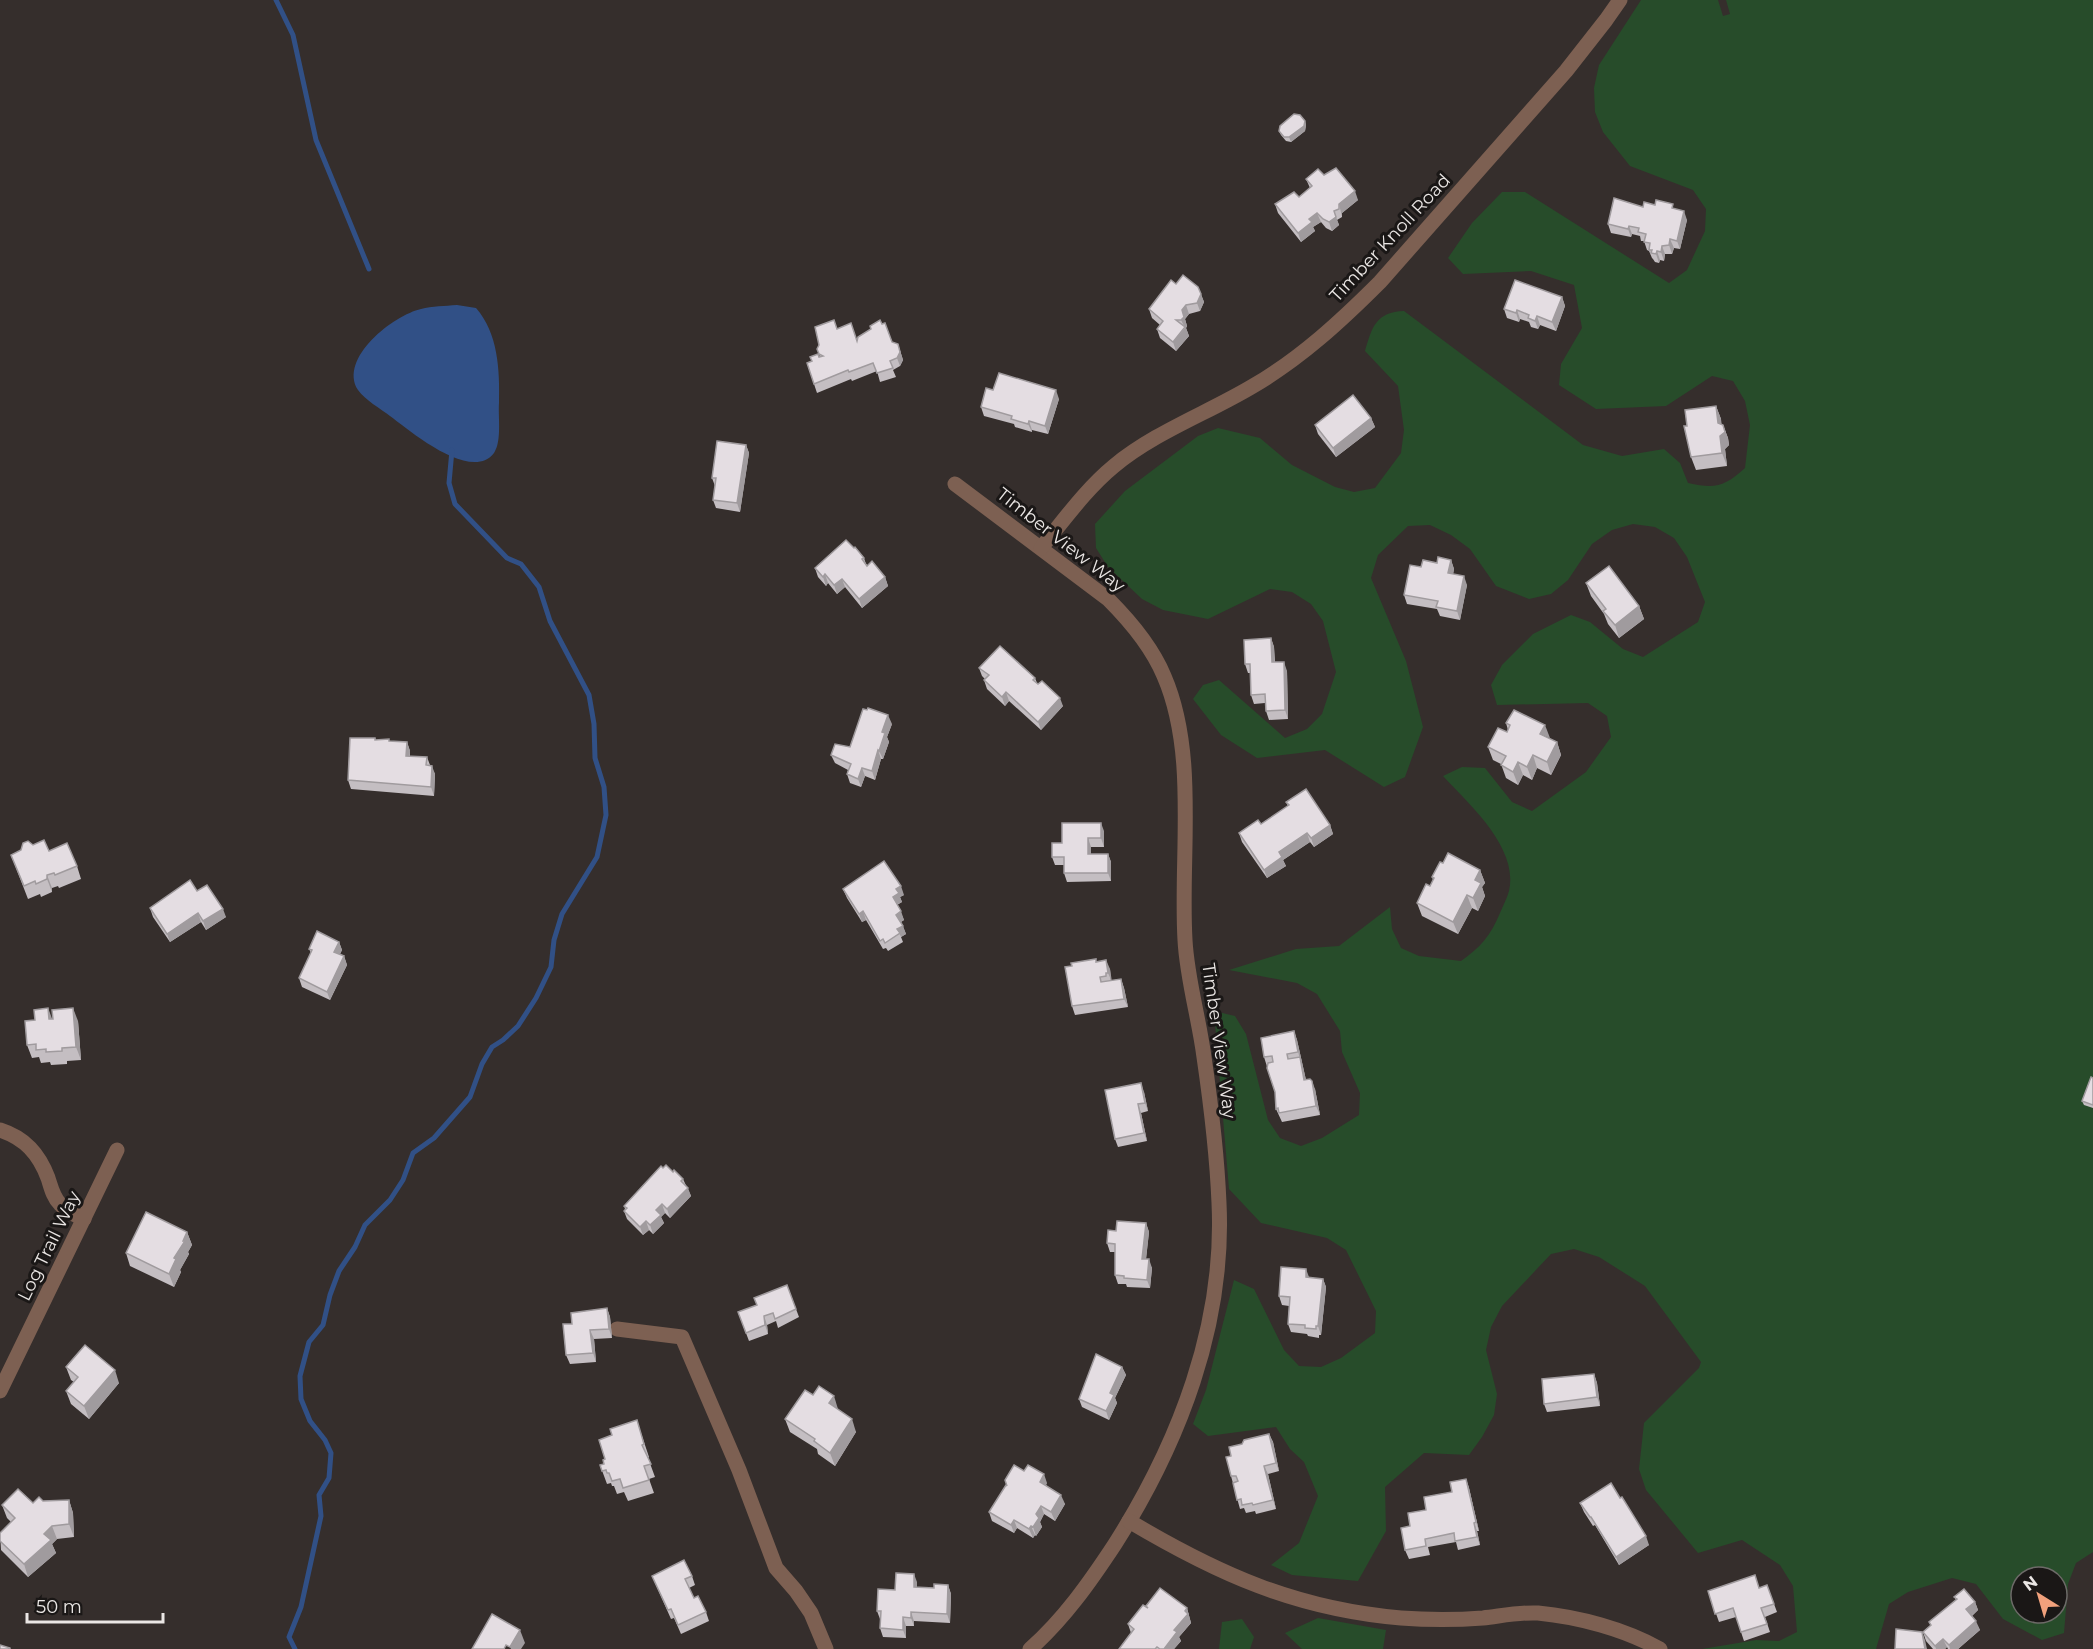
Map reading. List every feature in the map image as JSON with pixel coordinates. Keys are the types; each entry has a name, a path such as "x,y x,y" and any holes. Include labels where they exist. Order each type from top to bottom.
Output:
{"street":[{"name":"Timber Knoll Road","path":"1041,548 1081,499 1115,465 1156,438 1274,373 1310,347 1358,305 1566,71 1620,0"},
{"name":"Timber View Way","path":"955,484 1108,599 1145,643 1164,677 1172,698 1183,755 1185,946 1204,1056 1219,1203 1218,1256 1209,1322 1191,1389 1167,1448 1129,1521 1073,1603 1030,1649"},
{"path":"0,1130 11,1133 29,1146 42,1164 58,1202 67,1211 84,1219"},
{"name":"Log Trail Way","path":"0,1391 117,1150"},
{"path":"617,1329 682,1337 739,1470 776,1568 811,1613 826,1649"},
{"path":"1129,1521 1208,1566 1305,1602 1364,1614 1433,1619 1536,1613 1607,1628 1660,1649"}],"green space":[{"path":"1641,0 1718,0 1723,16 1730,14 1726,0 2093,0 2093,1552 2076,1563 2069,1581 2069,1565 2009,1565 2009,1622 2003,1619 1976,1584 1952,1578 1908,1592 1889,1604 1876,1649 1702,1649 1756,1640 1779,1641 1797,1632 1793,1586 1780,1565 1742,1540 1698,1553 1646,1490 1639,1469 1644,1423 1699,1368 1701,1362 1645,1286 1599,1257 1574,1249 1551,1254 1502,1306 1491,1327 1486,1350 1497,1394 1494,1415 1469,1455 1424,1453 1385,1487 1386,1531 1358,1581 1292,1575 1271,1565 1299,1543 1318,1496 1304,1462 1290,1449 1276,1427 1208,1436 1193,1424 1206,1390 1234,1280 1254,1289 1284,1350 1299,1366 1321,1367 1341,1358 1375,1333 1376,1311 1346,1250 1327,1238 1261,1223 1229,1189 1214,1011 1235,1016 1246,1034 1268,1120 1280,1138 1301,1146 1322,1138 1359,1115 1360,1093 1342,1052 1340,1031 1317,994 1297,983 1229,970 1296,949 1339,946 1390,907 1392,929 1401,948 1419,956 1461,961 1468,956 1489,934 1497,921 1509,891 1510,875 1507,859 1490,828 1443,776 1462,767 1485,768 1512,802 1532,811 1586,772 1611,737 1607,716 1588,703 1497,705 1491,685 1502,665 1533,634 1571,615 1590,622 1623,649 1643,657 1698,622 1705,602 1687,557 1674,538 1655,527 1633,524 1612,530 1592,544 1568,580 1551,594 1529,599 1496,586 1470,549 1451,535 1430,525 1408,526 1378,555 1371,578 1406,661 1423,727 1405,777 1384,787 1325,750 1257,758 1221,735 1193,699 1203,685 1219,680 1285,738 1307,729 1322,714 1336,672 1323,621 1311,604 1292,592 1270,589 1208,619 1163,610 1142,599 1108,567 1096,548 1095,524 1125,491 1198,436 1218,428 1260,438 1292,465 1335,487 1354,492 1375,488 1401,453 1404,430 1398,386 1365,351 1377,322 1387,314 1404,311 1583,445 1622,456 1664,449 1680,463 1688,483 1697,485 1712,486 1725,483 1745,468 1750,425 1745,401 1733,381 1712,376 1666,406 1596,409 1559,385 1561,364 1582,328 1574,285 1531,271 1463,274 1448,258 1472,223 1502,192 1525,192 1669,283 1687,270 1705,231 1706,209 1693,190 1630,166 1603,132 1595,112 1594,88 1599,65"},
{"path":"1318,1618 1386,1630 1383,1649 1302,1649 1285,1633"},
{"path":"1242,1619 1254,1637 1250,1649 1219,1649 1222,1622"},
{"path":"2014,1625 2065,1625 2064,1633 2042,1640"}],"water":[{"path":"457,305 476,308 489,329 496,353 499,378 499,436 494,453 484,461 471,462 456,458 425,442 365,397 358,390 354,378 356,365 362,352 384,329 421,309"}],"building":[{"path":"1294,114 1300,115 1305,121 1304,126 1289,137 1284,137 1279,131 1280,126"},
{"path":"1336,168 1355,191 1339,204 1339,209 1334,211 1336,217 1329,222 1317,213 1309,219 1312,222 1298,233 1275,204 1294,192 1299,197 1312,186 1306,179 1318,169 1324,175"},
{"path":"1614,198 1643,207 1644,202 1655,205 1656,200 1673,204 1672,208 1684,211 1677,241 1670,239 1669,245 1662,246 1661,252 1651,253 1650,243 1644,242 1646,234 1638,232 1639,228 1629,226 1628,229 1608,224"},
{"path":"1183,275 1198,287 1201,294 1197,303 1186,305 1182,310 1184,317 1176,320 1185,327 1173,342 1157,329 1163,321 1149,309 1171,280 1176,284"},
{"path":"1515,280 1562,297 1552,322 1537,316 1535,321 1528,318 1529,315 1517,310 1516,313 1504,309"},
{"path":"834,320 837,329 851,323 857,341 858,337 871,329 870,326 880,320 882,324 885,323 892,342 898,344 900,352 897,358 890,361 893,368 877,373 873,363 814,384 807,363 812,361 810,357 818,354 819,357 823,356 817,349 819,345 815,327"},
{"path":"999,373 1056,390 1045,426 1011,419 1012,416 981,407 986,388 993,390"},
{"path":"1353,395 1371,418 1333,448 1315,425"},
{"path":"1716,406 1718,423 1723,425 1725,432 1720,436 1722,453 1691,457 1684,426 1687,426 1685,410"},
{"path":"717,441 746,445 737,503 713,500 716,478 712,478"},
{"path":"846,540 864,558 862,559 867,566 872,561 885,577 859,599 842,579 834,585 825,574 823,577 815,568"},
{"path":"1438,557 1451,560 1448,573 1464,576 1457,611 1436,607 1438,601 1404,595 1410,565 1421,567 1423,560 1437,563"},
{"path":"1609,566 1639,606 1615,625 1603,611 1606,609 1586,583"},
{"path":"1271,638 1272,662 1284,662 1285,710 1266,711 1265,694 1251,695 1250,664 1245,664 1244,640"},
{"path":"1000,646 1035,678 1033,680 1038,684 1042,681 1060,698 1038,722 1006,692 1002,697 984,680 989,675 979,668"},
{"path":"868,708 888,715 882,732 885,733 872,771 862,768 858,779 847,774 851,764 831,755 835,744 850,747 863,709"},
{"path":"1514,710 1545,725 1540,734 1557,742 1547,762 1533,755 1527,767 1518,762 1513,772 1501,765 1506,756 1488,747 1498,728 1507,732 1510,725 1506,723"},
{"path":"350,738 407,742 406,756 427,757 426,765 432,766 431,787 348,780"},
{"path":"1306,789 1330,825 1311,838 1307,833 1279,852 1282,857 1264,870 1239,833 1258,820 1261,824 1289,805 1286,802"},
{"path":"1062,823 1101,823 1101,838 1088,838 1088,854 1108,854 1108,873 1064,873 1064,857 1052,857 1052,843 1062,843"},
{"path":"44,840 49,851 67,843 77,866 55,875 54,873 47,875 47,879 36,884 35,881 24,886 11,855 21,850 23,843 28,841 33,845"},
{"path":"1448,853 1480,870 1475,880 1481,883 1473,898 1467,895 1453,922 1417,903 1426,884 1430,886 1440,862 1443,863"},
{"path":"884,861 901,886 896,889 899,893 893,897 901,911 896,915 903,926 897,929 900,933 885,943 883,939 880,941 863,911 859,914 843,889"},
{"path":"190,880 197,891 207,885 223,909 203,921 198,913 167,934 150,908"},
{"path":"317,931 339,942 334,952 344,956 327,992 299,978 312,950 309,949"},
{"path":"1096,959 1096,962 1106,960 1108,973 1100,977 1101,982 1121,979 1124,999 1072,1006 1065,967 1072,966 1071,963"},
{"path":"48,1008 49,1019 53,1019 52,1010 73,1008 76,1047 46,1052 46,1049 36,1050 36,1044 27,1045 25,1021 35,1020 34,1010"},
{"path":"1294,1031 1298,1052 1287,1054 1288,1059 1300,1057 1304,1080 1312,1081 1316,1106 1279,1113 1278,1108 1276,1109 1275,1092 1267,1068 1268,1063 1273,1062 1272,1056 1264,1057 1261,1038"},
{"path":"2091,1077 2093,1078 2093,1105 2082,1101"},
{"path":"1141,1083 1145,1103 1138,1104 1144,1133 1115,1139 1105,1090"},
{"path":"666,1165 683,1179 681,1181 688,1188 667,1209 662,1204 656,1210 661,1215 650,1225 646,1221 640,1227 624,1211 627,1208 624,1206 661,1166 663,1168"},
{"path":"146,1212 187,1232 169,1274 126,1253"},
{"path":"1117,1221 1146,1223 1142,1259 1149,1259 1147,1280 1115,1275 1115,1244 1107,1243 1108,1230 1116,1231"},
{"path":"1281,1267 1306,1269 1306,1277 1323,1279 1316,1329 1305,1328 1305,1325 1288,1324 1290,1297 1279,1296"},
{"path":"787,1285 796,1309 775,1319 773,1313 764,1316 765,1325 746,1333 738,1312 757,1305 754,1298"},
{"path":"607,1308 609,1329 590,1330 593,1353 566,1355 563,1324 572,1324 571,1313"},
{"path":"85,1345 115,1370 84,1406 66,1391 78,1377 66,1367"},
{"path":"1096,1354 1122,1367 1110,1393 1114,1395 1106,1411 1079,1399"},
{"path":"1594,1374 1597,1397 1544,1404 1542,1379"},
{"path":"819,1386 834,1396 829,1403 852,1419 830,1453 814,1441 815,1439 785,1419 805,1390 813,1395"},
{"path":"637,1420 644,1444 642,1445 651,1464 644,1466 649,1480 623,1488 620,1479 612,1481 606,1470 602,1471 600,1465 604,1464 605,1459 599,1440 612,1435 610,1429"},
{"path":"1269,1434 1276,1463 1264,1466 1273,1500 1242,1505 1241,1499 1237,1500 1233,1483 1238,1481 1236,1476 1231,1476 1226,1457 1231,1456 1229,1447 1242,1444 1244,1440"},
{"path":"1014,1465 1024,1471 1028,1465 1044,1474 1040,1482 1061,1495 1051,1512 1041,1506 1036,1514 1039,1518 1029,1529 1014,1520 1011,1525 989,1512 1007,1486 1005,1480"},
{"path":"1466,1479 1476,1522 1474,1523 1477,1537 1455,1541 1454,1533 1425,1539 1426,1546 1405,1550 1401,1528 1410,1526 1408,1513 1426,1510 1424,1497 1452,1492 1450,1482"},
{"path":"1611,1483 1646,1536 1616,1557 1580,1503"},
{"path":"18,1489 33,1503 39,1497 43,1501 69,1500 69,1524 52,1526 44,1534 51,1540 24,1564 0,1541 0,1533 15,1518 2,1505"},
{"path":"684,1560 692,1576 685,1579 694,1598 698,1596 706,1612 678,1625 671,1609 668,1610 652,1576"},
{"path":"896,1573 914,1574 914,1587 934,1588 934,1584 948,1585 947,1614 911,1612 911,1618 903,1617 903,1630 880,1628 881,1611 877,1611 878,1589 895,1590"},
{"path":"1755,1575 1759,1588 1767,1585 1774,1604 1761,1608 1767,1624 1741,1632 1733,1608 1715,1614 1708,1591"},
{"path":"1160,1588 1187,1608 1185,1611 1188,1614 1174,1630 1177,1632 1164,1649 1157,1647 1155,1649 1119,1649 1134,1629 1128,1624 1143,1605 1148,1608 1146,1606"},
{"path":"1964,1589 1975,1602 1966,1609 1976,1621 1949,1645 1943,1639 1935,1646 1923,1632 1931,1625 1929,1622 1957,1599 1954,1597"},
{"path":"492,1614 520,1630 510,1647 506,1645 504,1649 472,1649"},
{"path":"1896,1629 1922,1632 1925,1649 1895,1649"},
{"path":"0,1645 10,1648 10,1649 0,1649"}],"waterway":[{"path":"276,0 293,35 316,140 369,269"},
{"path":"295,1649 289,1637 301,1607 321,1516 319,1495 329,1478 331,1453 325,1440 310,1421 301,1399 300,1376 309,1342 323,1325 330,1295 339,1271 355,1247 365,1225 390,1200 403,1180 413,1153 434,1138 470,1097 482,1064 492,1047 518,1026 536,998 551,967 554,940 562,914 597,857 606,815 604,787 595,758 594,724 589,695 550,621 539,587 521,564 507,558 455,504 449,483 452,450"}]}
